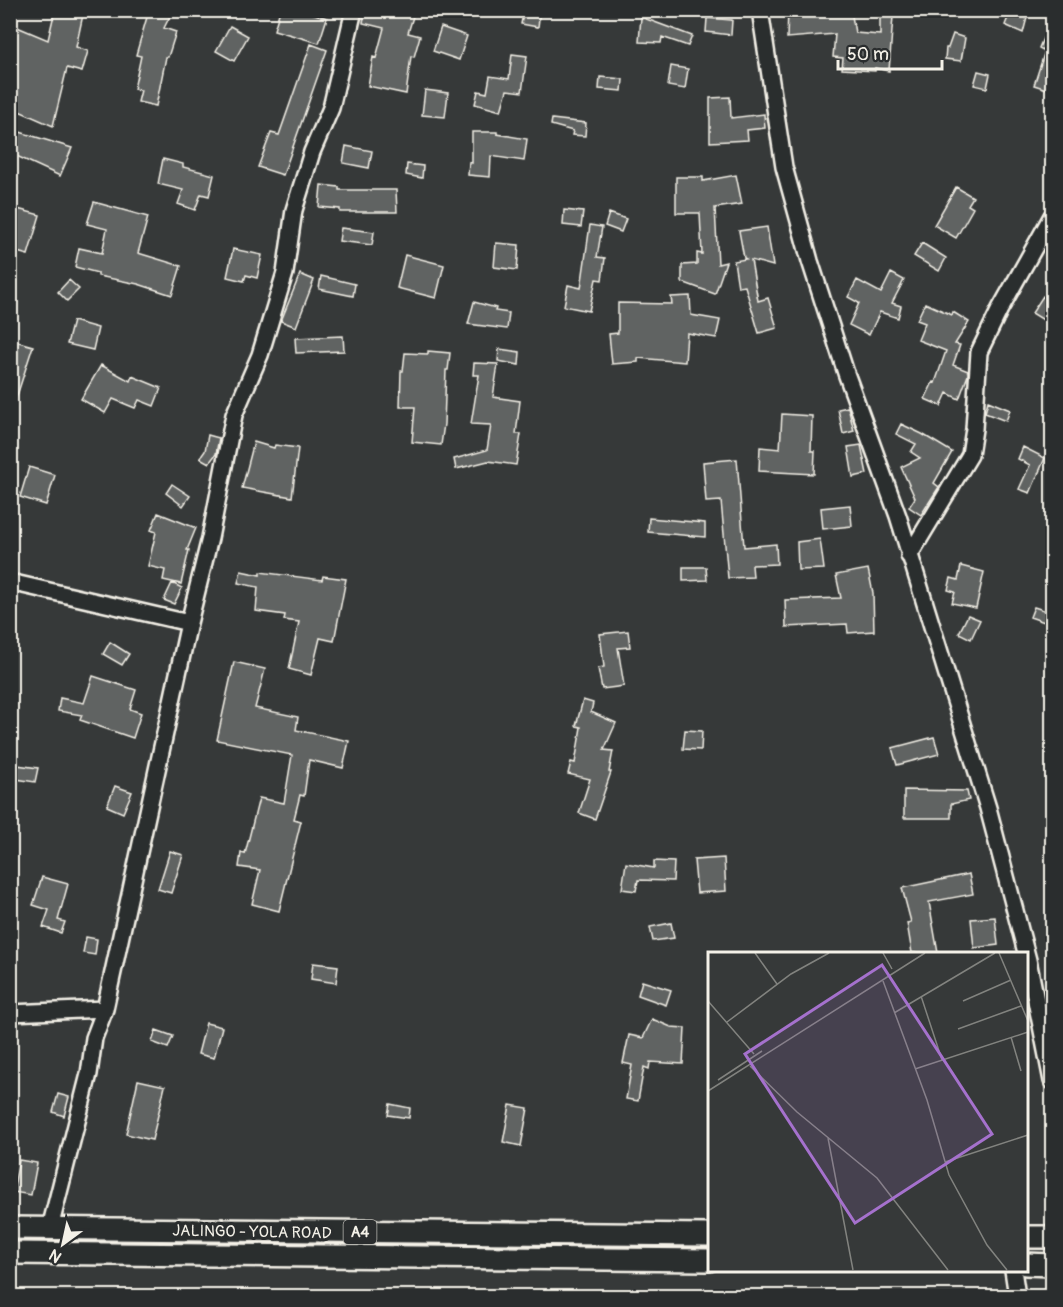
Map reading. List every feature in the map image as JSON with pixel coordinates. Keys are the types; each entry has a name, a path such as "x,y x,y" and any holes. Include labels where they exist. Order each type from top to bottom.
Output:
{"highway":[{"name":"JALINGO - YOLA ROAD","path":"10,1228 708,1235"},
{"path":"1027,1237 1053,1237"},
{"name":"A4","path":"10,1252 708,1260"},
{"path":"1027,1264 1053,1265"}],"street":[{"path":"760,10 784,167 810,261 898,516 936,635 988,808 1026,952"},
{"path":"50,1228 89,1074 94,1038 105,1009 189,623 210,538 234,415 260,355 285,273 294,210 312,152 331,108 351,11"},
{"path":"909,556 970,455 979,352 1000,309 1053,216"},
{"path":"10,582 189,623"},
{"path":"1027,956 1053,1081"},
{"path":"10,1013 105,1009"},
{"path":"1013,1271 1017,1296"}],"building":[{"path":"55,10 84,10 76,47 88,51 82,72 67,68 53,126 10,107 10,24 48,40"},
{"path":"149,10 173,10 164,28 176,32 168,57 166,57 156,106 138,102 141,90 134,89 141,56 136,55"},
{"path":"280,10 302,10 327,18 319,43 274,30"},
{"path":"365,10 415,10 408,33 420,36 414,57 411,56 406,94 368,86 373,57 376,58 384,28 363,23"},
{"path":"524,10 540,10 538,27 521,24"},
{"path":"788,10 851,10 855,33 880,35 880,16 893,16 889,71 875,68 875,71 842,69 843,58 833,57 835,34 787,38"},
{"path":"1011,10 1029,10 1023,33 1005,25"},
{"path":"1053,15 1053,91 1034,85 1045,51 1039,48"},
{"path":"641,17 692,36 688,46 662,37 661,43 639,42"},
{"path":"707,18 732,20 731,35 706,32"},
{"path":"230,26 248,36 234,61 216,51"},
{"path":"441,27 467,36 459,60 433,51"},
{"path":"953,34 965,38 961,61 945,59 946,48"},
{"path":"311,44 327,50 283,175 258,167 271,133 279,135"},
{"path":"512,54 527,56 522,92 507,90 501,111 475,104 478,91 487,93 490,76 509,79"},
{"path":"671,66 688,69 685,89 668,86"},
{"path":"978,71 990,74 987,88 974,85"},
{"path":"600,77 623,79 622,91 599,89"},
{"path":"425,90 448,93 445,117 422,115"},
{"path":"730,97 731,118 764,114 765,128 747,130 748,140 710,142 710,98"},
{"path":"552,119 586,123 585,136 572,135 573,131 551,125"},
{"path":"10,129 72,148 60,176 10,153"},
{"path":"472,132 497,132 497,134 527,139 524,161 491,156 490,177 468,175 469,162 472,163"},
{"path":"346,146 372,151 369,168 343,163"},
{"path":"163,159 214,175 209,196 201,194 195,210 178,204 183,190 158,184"},
{"path":"407,164 423,166 422,178 406,175"},
{"path":"736,175 742,204 715,208 718,264 726,262 715,294 682,282 682,265 697,264 697,253 702,254 700,213 676,213 676,177 703,177 703,181"},
{"path":"321,185 339,187 339,190 396,190 397,212 340,212 340,209 319,207"},
{"path":"956,187 973,197 968,205 973,208 956,238 934,225"},
{"path":"94,202 148,217 138,253 181,266 172,295 138,284 98,276 98,273 75,267 79,248 102,253 107,229 87,224"},
{"path":"10,207 40,215 28,255 10,250"},
{"path":"564,210 583,212 581,227 563,225"},
{"path":"609,213 626,219 621,232 605,226"},
{"path":"590,225 602,227 597,257 605,258 602,280 596,279 589,311 564,306 568,285 581,288"},
{"path":"767,227 773,266 751,260 758,301 768,298 777,328 759,333 745,286 738,287 734,261 746,259 739,231"},
{"path":"341,228 374,232 372,245 339,241"},
{"path":"496,243 519,245 517,270 494,267"},
{"path":"922,243 946,258 939,271 914,256"},
{"path":"233,249 262,255 257,278 246,275 244,281 227,277"},
{"path":"405,255 444,265 436,298 397,288"},
{"path":"891,273 904,280 892,303 901,306 898,318 880,312 869,335 849,325 859,303 848,297 857,280 881,293"},
{"path":"300,274 314,280 296,327 281,321"},
{"path":"321,276 355,284 353,296 319,289"},
{"path":"69,280 79,289 67,301 58,292"},
{"path":"690,296 691,315 720,320 716,338 687,333 685,362 638,358 638,362 612,364 609,334 618,333 618,303 672,304 671,297"},
{"path":"1043,296 1053,302 1053,326 1032,313"},
{"path":"474,302 496,308 495,311 509,313 507,329 468,324"},
{"path":"925,303 952,315 953,312 969,322 955,344 960,345 953,365 968,371 968,375 959,399 947,393 941,406 925,399 933,382 935,383 946,351 918,340 925,323 917,320"},
{"path":"73,321 98,328 93,350 67,344"},
{"path":"343,336 344,351 296,353 295,338"},
{"path":"15,341 33,346 13,408 10,408 10,359"},
{"path":"499,349 520,352 519,365 498,361"},
{"path":"428,351 450,353 448,370 446,370 441,445 412,442 415,407 400,407 401,371 403,371 405,353 428,354"},
{"path":"474,363 498,364 493,397 520,401 516,434 521,434 516,465 488,461 456,469 454,459 487,450 491,425 471,424 479,375 473,375"},
{"path":"101,365 130,381 132,376 161,388 154,406 139,400 135,408 113,399 105,413 81,399"},
{"path":"988,401 1010,410 1006,421 985,413"},
{"path":"848,407 854,431 843,434 838,409"},
{"path":"782,414 812,416 811,451 815,451 814,474 759,471 760,447 780,449"},
{"path":"901,424 952,452 934,483 939,487 921,515 909,507 915,498 901,467 920,458 911,452 916,444 896,434"},
{"path":"208,435 219,438 216,454 209,463 200,458 205,451"},
{"path":"254,442 274,448 275,445 298,448 292,497 242,488"},
{"path":"861,445 867,474 853,477 848,447"},
{"path":"1023,447 1045,458 1030,493 1019,489 1030,465 1018,459"},
{"path":"737,459 744,547 776,544 777,564 752,565 753,577 728,578 721,501 706,502 703,462"},
{"path":"29,467 55,475 46,505 20,497"},
{"path":"172,484 190,496 183,506 166,493"},
{"path":"850,505 852,526 823,529 821,508"},
{"path":"158,513 196,528 187,550 189,550 181,584 163,580 165,570 148,566 156,532 151,530"},
{"path":"649,518 705,523 705,537 648,532"},
{"path":"820,539 824,569 798,570 797,542"},
{"path":"961,566 984,572 976,608 952,603 955,592 948,590 951,578 958,580"},
{"path":"683,567 706,567 707,580 683,581"},
{"path":"868,569 873,593 874,631 848,633 847,624 786,627 785,600 841,598 836,575"},
{"path":"241,571 260,575 260,572 322,580 323,576 346,579 334,641 320,638 311,675 289,669 299,622 284,620 285,615 256,611 258,587 238,583"},
{"path":"172,583 182,588 174,604 164,600"},
{"path":"1034,607 1053,613 1053,625 1030,617"},
{"path":"968,615 980,620 971,639 959,633"},
{"path":"628,631 630,647 618,648 624,686 602,689 598,668 604,667 600,634"},
{"path":"110,642 129,654 122,665 103,654"},
{"path":"234,662 265,669 255,708 298,717 296,730 349,741 343,768 309,760 304,796 300,795 294,819 301,821 279,911 252,904 260,870 239,867 241,853 245,854 259,798 284,803 292,755 217,740"},
{"path":"93,676 136,690 130,709 141,713 133,738 80,720 82,715 58,711 60,698 84,703"},
{"path":"583,700 593,703 591,712 616,723 604,750 613,751 609,772 611,772 595,819 579,813 590,779 568,774 571,762 575,763 581,727 576,726"},
{"path":"685,730 702,731 701,750 683,749"},
{"path":"934,737 939,754 897,765 892,748"},
{"path":"10,764 38,768 35,782 10,778"},
{"path":"115,786 132,792 123,813 107,806"},
{"path":"904,790 967,791 969,800 951,804 951,818 904,818"},
{"path":"170,851 183,855 171,893 158,889"},
{"path":"724,858 726,891 697,893 694,860"},
{"path":"654,861 674,862 673,881 638,880 636,891 622,889 626,863 654,868"},
{"path":"969,874 973,894 929,902 938,952 912,952 907,923 911,922 902,888"},
{"path":"42,877 68,884 58,920 65,922 61,933 43,927 49,910 33,905"},
{"path":"995,917 998,945 974,948 971,919"},
{"path":"671,923 674,938 653,941 650,927"},
{"path":"86,937 97,939 95,955 83,953"},
{"path":"313,963 338,966 336,983 311,979"},
{"path":"642,981 671,990 666,1005 638,995"},
{"path":"652,1019 671,1027 685,1028 683,1064 650,1062 649,1069 644,1067 638,1101 626,1099 632,1065 623,1063 629,1035 643,1038"},
{"path":"206,1023 222,1027 214,1058 198,1054"},
{"path":"156,1030 173,1036 168,1048 152,1042"},
{"path":"138,1080 165,1086 152,1140 126,1134"},
{"path":"58,1094 69,1097 64,1116 53,1112"},
{"path":"390,1104 410,1108 409,1118 388,1115"},
{"path":"510,1105 528,1108 521,1146 503,1142"},
{"path":"19,1160 37,1163 31,1195 13,1192"}]}
